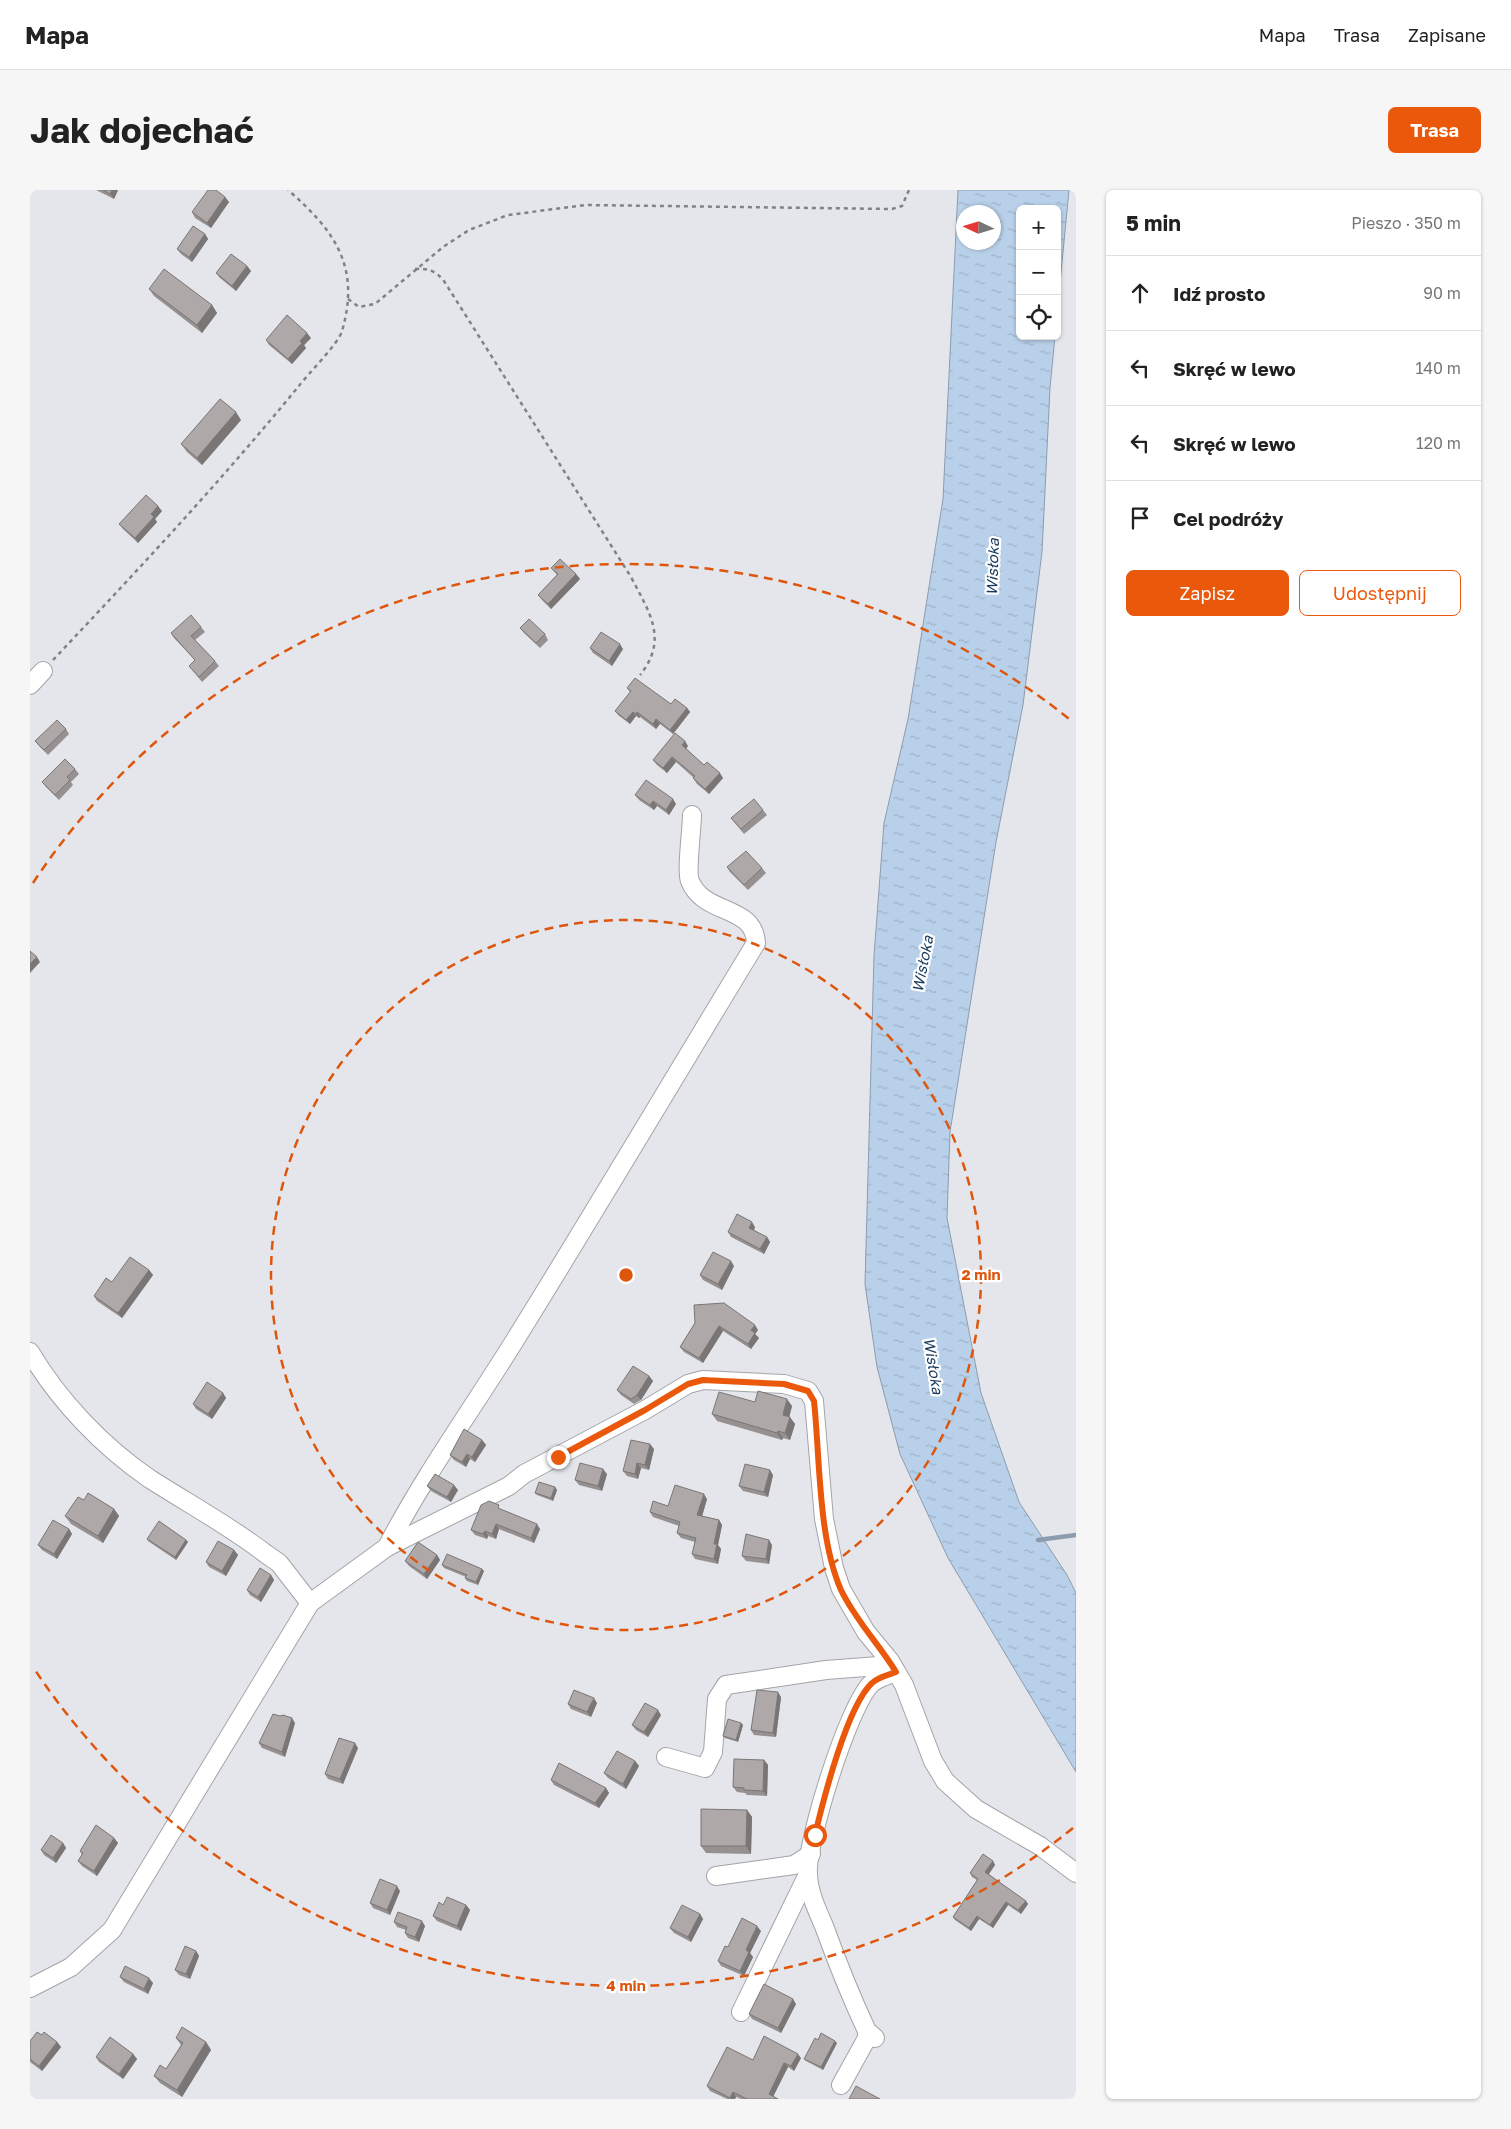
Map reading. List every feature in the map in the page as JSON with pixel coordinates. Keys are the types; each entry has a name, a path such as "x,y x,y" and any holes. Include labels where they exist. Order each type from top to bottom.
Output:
{"street":[{"path":"30,685 43,671"},
{"path":"386,1547 406,1511 520,1332 756,943 755,932 750,922 709,902 696,892 689,878 692,815"},
{"path":"30,1352 52,1385 74,1410 127,1462 279,1564 310,1603"},
{"path":"30,1988 71,1967 112,1930 310,1603 386,1547 509,1486 524,1474 636,1415 688,1384 703,1380 784,1384 808,1391 814,1401 824,1519 834,1568 841,1589 866,1632 894,1669 904,1686 933,1761 945,1781 976,1809 1040,1846 1076,1873"},
{"path":"666,1757 705,1768 713,1752 717,1699 726,1685 826,1670 894,1669"},
{"path":"842,2086 867,2038 871,2035 836,1961 810,1890 808,1874 823,1798 835,1761 861,1698 871,1683 894,1669"},
{"path":"716,1876 794,1865 811,1854"},
{"path":"741,2012 808,1874"}],"path":[{"path":"43,671 122,587 280,408 342,333 348,299 345,266 336,240 316,214 288,190"},
{"path":"348,299 359,307 375,304 414,269 469,230 508,215 548,208 586,205 892,209 902,206 909,190"},
{"path":"414,269 430,269 444,281 631,577 650,614 656,633 654,651 640,675"}],"water":[{"name":"Wisłoka","path":"958,190 1069,190 1061,273 1061,205 1016,205 1016,340 1055,340 1050,388 1042,552 1023,705 996,842 950,1132 947,1218 981,1393 1019,1502 1067,1575 1076,1593 1076,1772 948,1558 900,1454 877,1367 865,1284 874,956 884,823 908,719 943,499 956,231 956,250 1001,250 1001,205 957,205"}],"building":[{"path":"103,190 112,190 110,194"},
{"path":"208,190 216,190 225,197 207,223 192,212"},
{"path":"193,226 205,234 189,257 177,249"},
{"path":"231,254 247,266 232,286 216,273"},
{"path":"164,269 212,305 197,325 149,289"},
{"path":"287,315 307,333 300,341 302,343 288,359 266,340"},
{"path":"220,399 236,412 197,458 181,444"},
{"path":"146,495 158,506 151,514 154,517 135,538 119,524"},
{"path":"560,559 576,574 548,604 538,595 558,574 551,568"},
{"path":"191,615 201,627 191,636 215,661 199,677 189,666 195,660 171,633"},
{"path":"529,619 545,634 536,643 520,628"},
{"path":"601,632 620,644 609,661 590,648"},
{"path":"635,678 671,704 675,699 687,708 670,730 656,719 653,724 637,712 636,714 633,712 626,720 615,711 631,691 627,688"},
{"path":"57,720 66,729 44,750 35,741"},
{"path":"675,733 685,741 682,745 704,765 707,762 720,773 705,789 693,778 695,776 672,757 663,768 653,760"},
{"path":"65,759 75,769 67,777 70,780 55,795 42,782"},
{"path":"646,780 673,799 666,810 653,801 650,805 635,795"},
{"path":"754,799 763,810 741,829 731,818"},
{"path":"746,851 762,868 744,885 727,867"},
{"path":"30,951 37,957 30,964"},
{"path":"737,1214 752,1222 749,1228 767,1237 760,1249 728,1232"},
{"path":"713,1252 731,1261 718,1284 700,1275"},
{"path":"130,1257 149,1270 118,1313 94,1296 106,1278 112,1282"},
{"path":"724,1303 755,1325 751,1330 755,1333 748,1344 719,1326 699,1358 680,1347 695,1323 694,1305"},
{"path":"633,1366 649,1376 637,1395 631,1399 617,1390"},
{"path":"207,1382 223,1393 208,1414 193,1404"},
{"path":"758,1391 787,1399 783,1415 790,1417 785,1433 778,1431 777,1433 712,1414 719,1392 755,1402"},
{"path":"464,1429 482,1440 472,1457 467,1454 462,1462 450,1455"},
{"path":"631,1440 650,1444 645,1465 637,1463 635,1474 623,1471"},
{"path":"580,1463 603,1469 598,1486 575,1480"},
{"path":"745,1464 770,1470 764,1492 739,1486"},
{"path":"435,1474 454,1485 447,1497 427,1486"},
{"path":"539,1482 555,1487 551,1498 535,1493"},
{"path":"675,1485 704,1494 697,1515 719,1520 714,1544 717,1544 714,1559 692,1554 696,1538 677,1533 680,1522 650,1512 653,1501 668,1506"},
{"path":"88,1493 114,1509 98,1536 65,1516 78,1497 84,1500"},
{"path":"489,1501 499,1505 498,1508 537,1524 531,1538 496,1524 492,1534 485,1531 483,1534 471,1530 481,1505"},
{"path":"53,1520 69,1529 54,1554 38,1545"},
{"path":"159,1521 186,1540 175,1557 147,1539"},
{"path":"746,1534 769,1540 766,1559 742,1556"},
{"path":"218,1541 234,1550 222,1571 206,1562"},
{"path":"418,1542 437,1555 424,1574 405,1561"},
{"path":"447,1554 482,1569 476,1582 465,1578 467,1575 442,1565"},
{"path":"260,1568 271,1575 258,1597 247,1590"},
{"path":"574,1690 594,1698 587,1712 568,1704"},
{"path":"757,1690 778,1692 773,1733 751,1730"},
{"path":"645,1703 658,1710 644,1732 632,1725"},
{"path":"273,1714 292,1718 282,1752 259,1743"},
{"path":"728,1719 741,1723 736,1740 723,1736"},
{"path":"339,1738 355,1743 340,1779 325,1774"},
{"path":"617,1751 635,1761 623,1784 604,1773"},
{"path":"734,1759 764,1760 763,1791 744,1790 744,1788 733,1787"},
{"path":"559,1763 606,1788 595,1803 551,1780"},
{"path":"701,1809 747,1810 746,1846 701,1846"},
{"path":"96,1825 114,1838 94,1871 78,1861 83,1853 80,1851"},
{"path":"51,1835 63,1843 53,1858 41,1850"},
{"path":"983,1854 993,1861 985,1872 1026,1901 1018,1910 1006,1902 990,1925 977,1916 969,1928 953,1917 978,1879 970,1873"},
{"path":"380,1879 397,1886 387,1910 370,1903"},
{"path":"447,1897 466,1905 457,1926 433,1916 439,1902 443,1905"},
{"path":"682,1905 700,1914 688,1937 670,1928"},
{"path":"398,1912 422,1921 415,1937 405,1933 407,1927 394,1922"},
{"path":"742,1918 757,1926 746,1950 749,1952 740,1971 718,1961 725,1946 728,1947"},
{"path":"185,1946 196,1951 186,1974 175,1970"},
{"path":"125,1966 149,1978 144,1989 120,1977"},
{"path":"764,1984 793,1999 778,2028 749,2014"},
{"path":"182,2027 206,2042 177,2090 154,2076 160,2065 166,2069 183,2043 176,2038"},
{"path":"37,2032 42,2035 44,2032 57,2042 39,2066 30,2059 30,2041"},
{"path":"821,2033 835,2041 821,2067 804,2059 815,2038 818,2040"},
{"path":"764,2036 798,2054 791,2066 784,2063 769,2094 778,2099 747,2099 733,2092 730,2098 707,2086 727,2047 753,2060"},
{"path":"110,2037 133,2054 119,2074 96,2057"},
{"path":"856,2086 880,2099 849,2099"}],"waterway":[{"path":"1038,1540 1076,1535"}],"route":[{"path":"558,1457 645,1410 688,1384 703,1380 784,1384 808,1391 814,1401 824,1519 834,1568 841,1589 853,1611 896,1672 882,1676 871,1683 861,1698 835,1761 823,1798 815,1835"}]}
